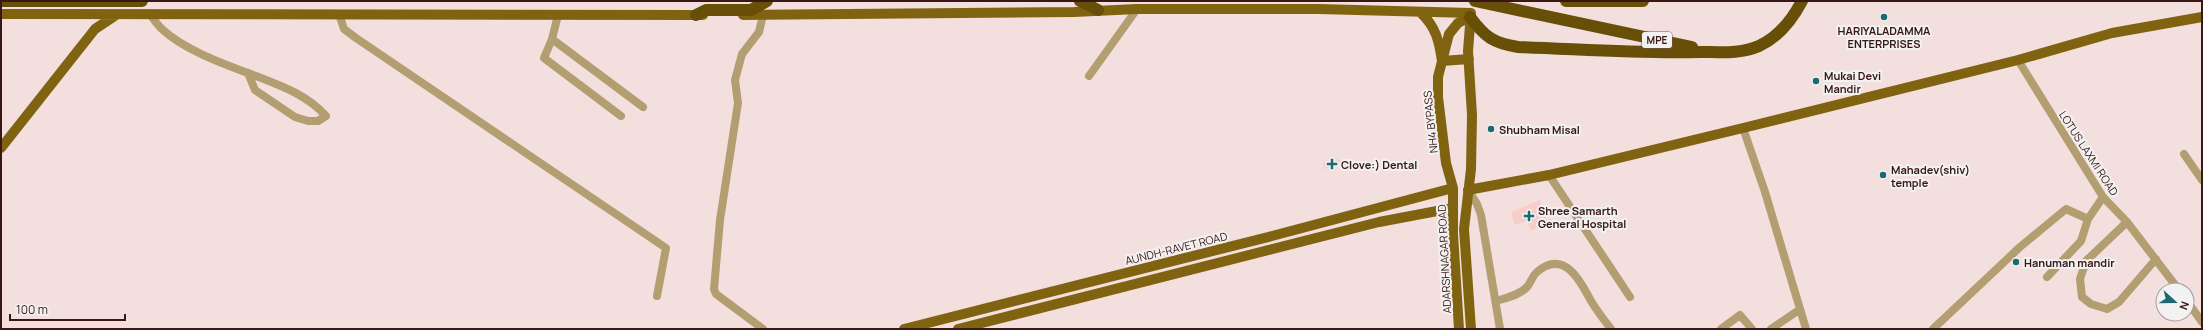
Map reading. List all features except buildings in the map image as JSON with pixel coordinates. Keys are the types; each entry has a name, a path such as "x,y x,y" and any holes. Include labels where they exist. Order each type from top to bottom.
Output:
{"highway":[{"path":"1,1 142,1"},
{"path":"696,15 706,10 751,10 767,1"},
{"path":"1080,1 1104,10"},
{"name":"MPE","path":"1475,1 1594,27 1721,52 1739,51 1761,45 1779,33 1795,14 1802,1"},
{"path":"1566,1 1643,1"},
{"path":"1470,15 1483,34 1494,42 1512,46 1670,53 1721,52"}],"main road":[{"path":"1,148 95,29 106,20 129,6 132,1"},
{"name":"ADARSHNAGAR ROAD","path":"1471,1 1469,59 1472,115 1471,169 1464,229 1471,329"},
{"path":"1,14 763,15 1066,12 1137,9 1318,9 1470,15"},
{"path":"1421,13 1431,22 1438,35 1442,61 1469,59"},
{"name":"NH4 BYPASS","path":"1453,188 1446,163 1438,98 1438,77 1449,34 1458,23 1470,15"},
{"path":"1468,190 1549,175 2018,60 2112,34 2202,17"},
{"name":"ADARSHNAGAR ROAD","path":"1453,188 1452,234 1459,329"},
{"name":"AUNDH-RAVET ROAD","path":"904,329 1272,236 1453,188"},
{"path":"958,329 1379,222 1453,208"}],"street":[{"path":"1089,76 1137,9"},
{"path":"150,14 162,29 172,37 223,63 248,73 298,94 316,105 326,116 318,121 308,121 295,117 255,90 248,73"},
{"path":"339,14 344,28 356,38 666,248 657,296"},
{"path":"558,15 552,39 544,58 621,116"},
{"path":"763,15 759,32 742,54 735,80 738,103 720,220 714,289 716,294 763,329"},
{"path":"552,39 643,107"},
{"name":"LOTUS LAXMI ROAD","path":"2018,60 2102,197 2127,222 2174,282"},
{"path":"1743,128 1765,192 1806,329"},
{"path":"2184,154 2202,180"},
{"path":"1549,175 1630,297"},
{"path":"1468,190 1477,204 1481,215 1500,329"},
{"path":"2047,277 2081,241 2088,219 2102,197"},
{"path":"1933,329 2020,247 2066,209 2088,219"},
{"path":"2127,222 2086,260 2080,279 2082,297 2091,304 2107,309 2119,302 2156,259"},
{"path":"1496,301 1520,293 1528,287 1535,273 1542,268 1554,264 1561,265 1575,275 1611,329"},
{"path":"1771,329 1800,310"},
{"path":"2195,312 2202,322"},
{"path":"1721,329 1740,315 1752,329"}],"shaded area":[{"name":"Clove:) Dental","path":"1340,159 1342,165 1324,169 1323,163"},
{"name":"Shree Samarth General Hospital","path":"1540,200 1548,224 1531,230 1527,221 1515,225 1511,212"}],"place":[{"name":"HARIYALADAMMA ENTERPRISES","path":"1884,17"},
{"name":"Mukai Devi Mandir","path":"1816,81"},
{"name":"Shubham Misal","path":"1491,129"},
{"name":"Clove:) Dental","path":"1332,164"},
{"name":"Mahadev(shiv) temple","path":"1883,175"},
{"name":"Shree Samarth General Hospital","path":"1529,216"},
{"name":"Hanuman mandir","path":"2016,262"}]}
